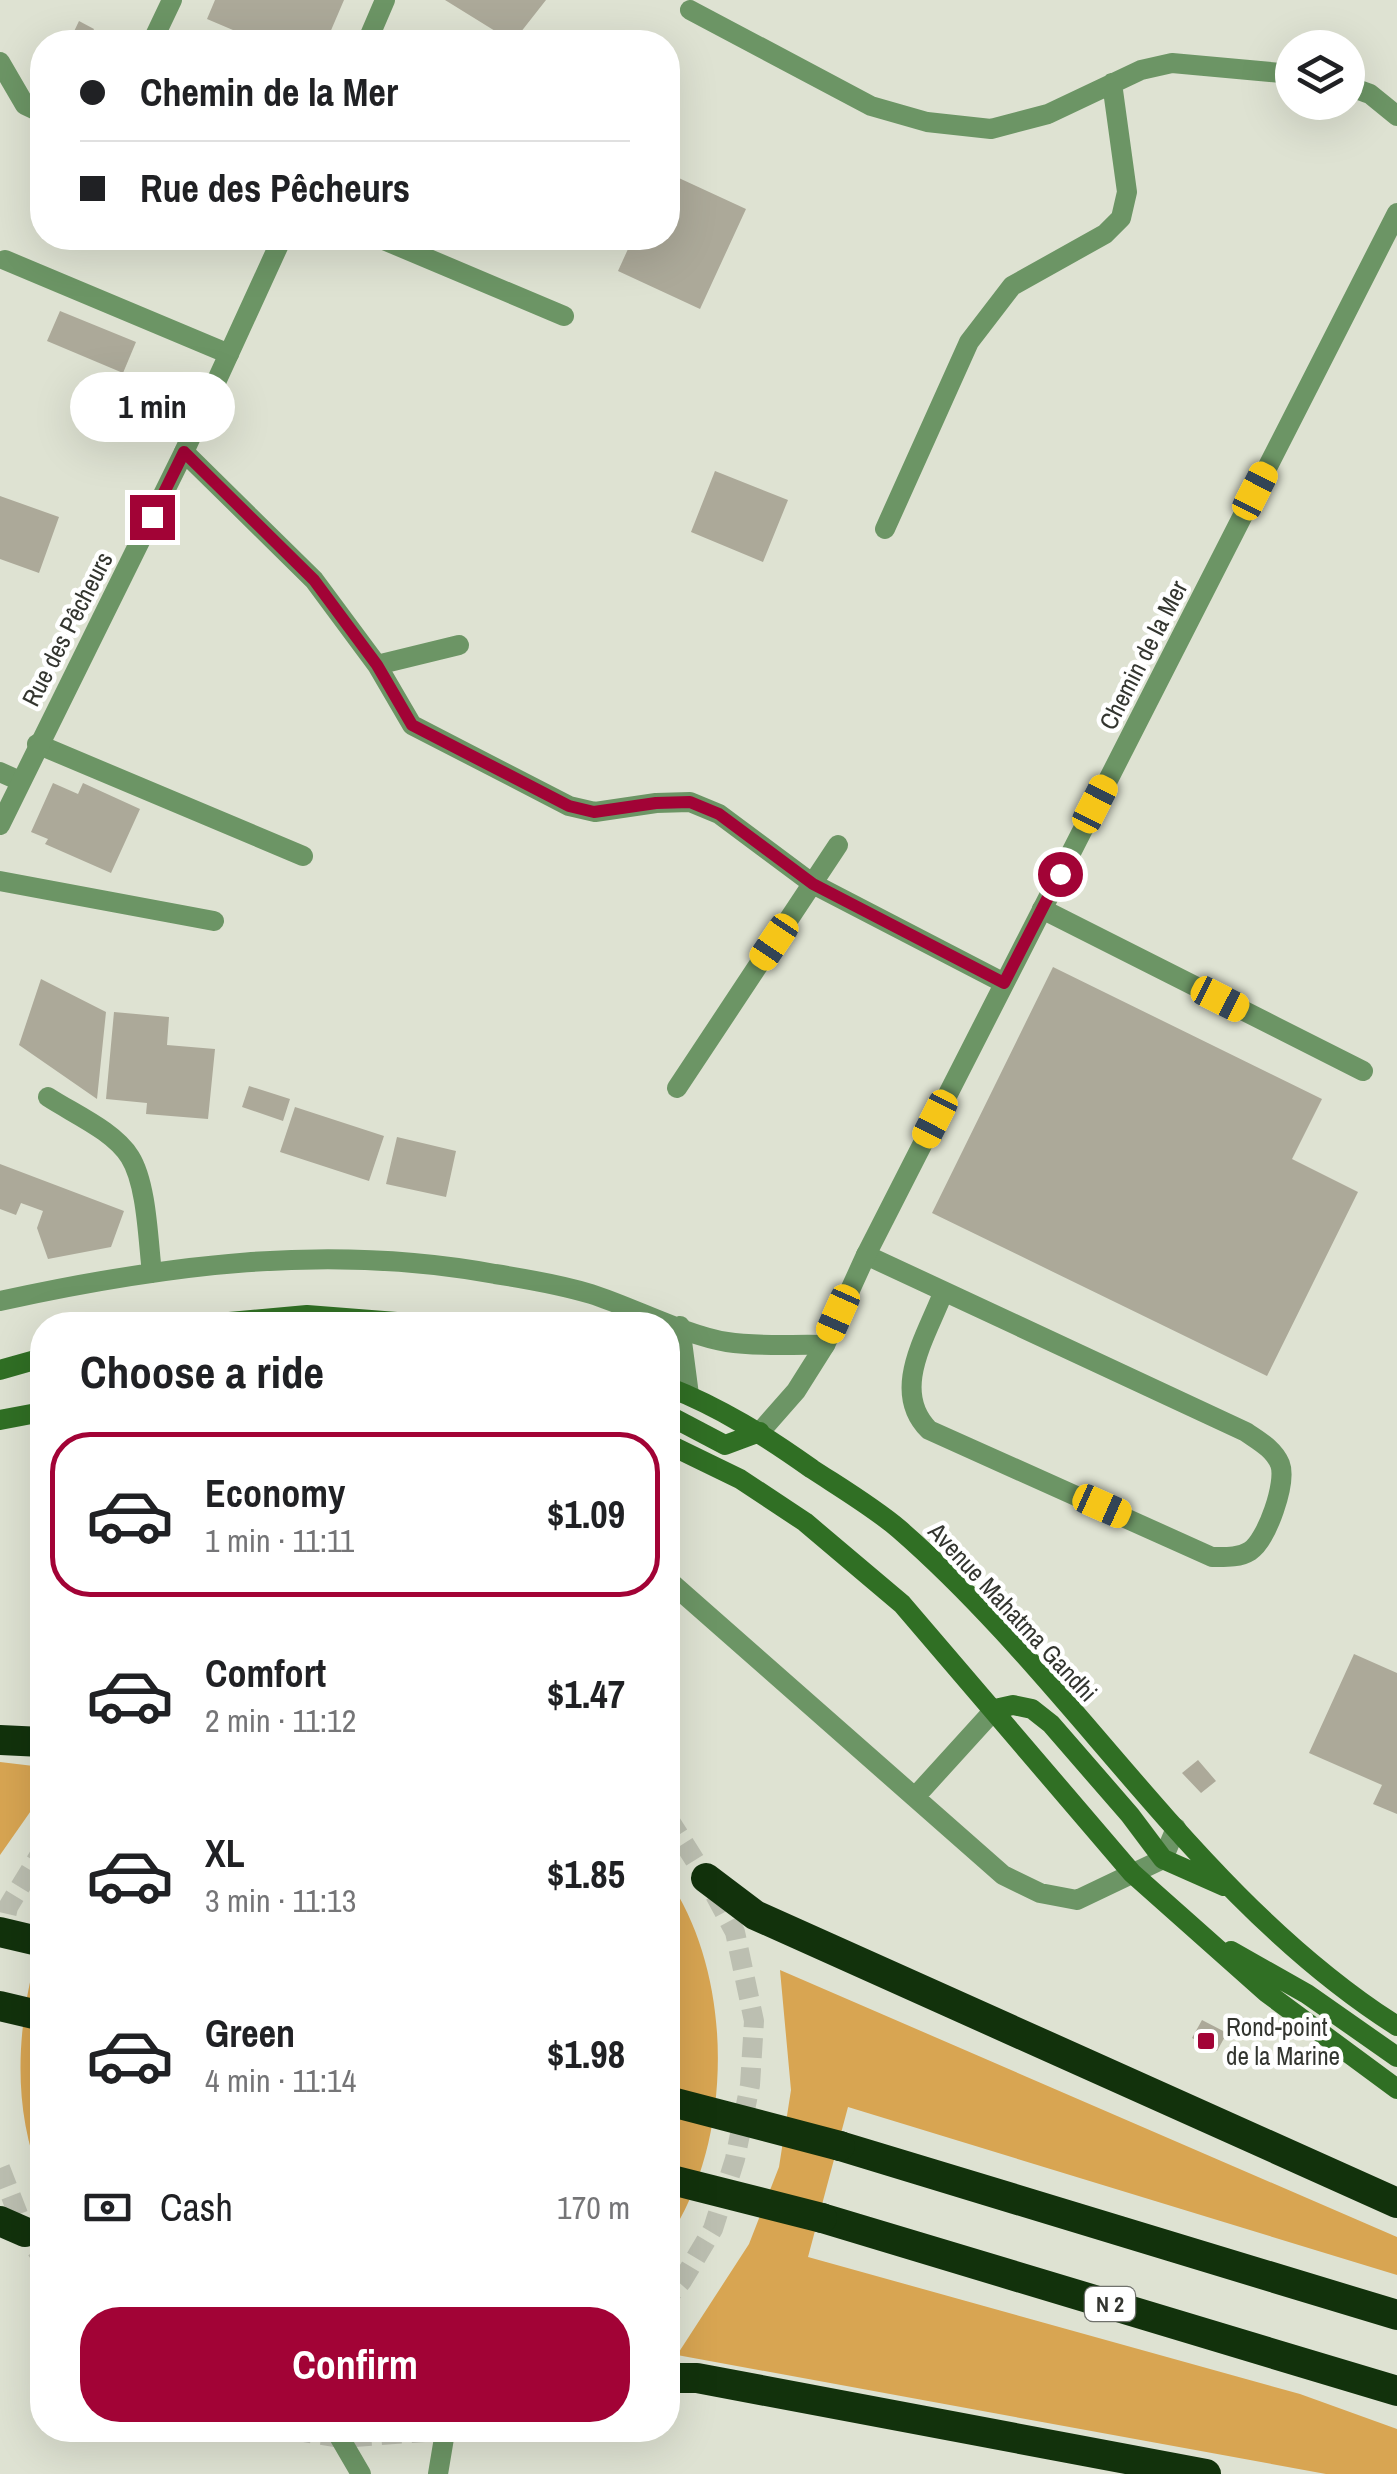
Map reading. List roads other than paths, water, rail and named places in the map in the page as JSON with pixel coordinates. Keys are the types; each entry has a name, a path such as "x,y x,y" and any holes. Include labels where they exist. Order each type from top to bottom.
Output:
{"highway":[{"path":"0,1740 30,1741"},
{"path":"706,1878 754,1915 1397,2202"},
{"path":"0,1932 30,1939"},
{"path":"0,2006 30,2013"},
{"path":"680,2105 840,2146 1397,2315"},
{"name":"N 2","path":"680,2183 822,2218 1397,2391"},
{"path":"680,2378 697,2378 1206,2474"}],"main road":[{"path":"0,1370 30,1361"},
{"name":"Avenue Mahatma Gandhi","path":"680,1392 760,1432 898,1528 984,1611 1230,1889 1351,1997 1397,2026"},
{"path":"0,1420 30,1414"},
{"path":"680,1422 725,1446 760,1432"},
{"path":"680,1451 740,1480 805,1522 902,1604 1132,1873 1291,2012 1397,2088"},
{"name":"Avenue Mahatma Gandhi","path":"994,1709 1013,1705 1032,1709 1051,1724 1163,1859 1230,1889"},
{"path":"1207,1939 1307,1994 1397,2056"}],"street":[{"path":"158,30 172,0"},
{"path":"371,30 385,0"},
{"path":"690,10 871,106 927,122 991,130 1048,114 1140,70 1172,63 1275,72"},
{"path":"0,62 25,105 30,107"},
{"path":"885,529 970,342 1001,300 1012,286 1105,234 1121,218 1127,192 1112,83"},
{"path":"1365,92 1397,116"},
{"name":"Chemin de la Mer","path":"760,1432 796,1391 825,1344 866,1255 1397,213"},
{"name":"Rue des Pêcheurs","path":"0,825 184,452 276,250"},
{"path":"407,250 564,316"},
{"path":"6,260 228,354"},
{"path":"184,452 314,580 377,665 412,725 569,806 594,812 690,802 719,814 813,884 1004,983"},
{"path":"377,665 459,645"},
{"path":"37,744 302,856"},
{"path":"0,772 20,781"},
{"path":"678,1088 838,846"},
{"path":"0,880 214,921"},
{"path":"1042,908 1363,1071"},
{"path":"48,1097 113,1139 131,1158 140,1183 152,1273"},
{"path":"866,1255 1246,1432 1270,1448 1281,1467 1278,1499 1262,1539 1250,1552 1229,1558 1212,1557 929,1430 914,1416 912,1376 943,1293"},
{"path":"0,1301 228,1261 308,1258 388,1261 492,1273 589,1293 641,1312"},
{"path":"688,1395 680,1326 725,1342 825,1344"},
{"path":"680,1591 1004,1875 1040,1892 1077,1900 1163,1859 1176,1828"},
{"path":"915,1797 994,1709"},
{"path":"342,2442 361,2474"},
{"path":"438,2474 443,2442"}],"tunnel":[{"path":"680,1837 735,1932 754,2021 750,2085 735,2159 713,2229 680,2283"},
{"path":"0,1943 8,1907 30,1871"},
{"path":"0,2168 30,2240"}],"place":[{"name":"Rond-point de la Marine","path":"1206,2041"}]}
